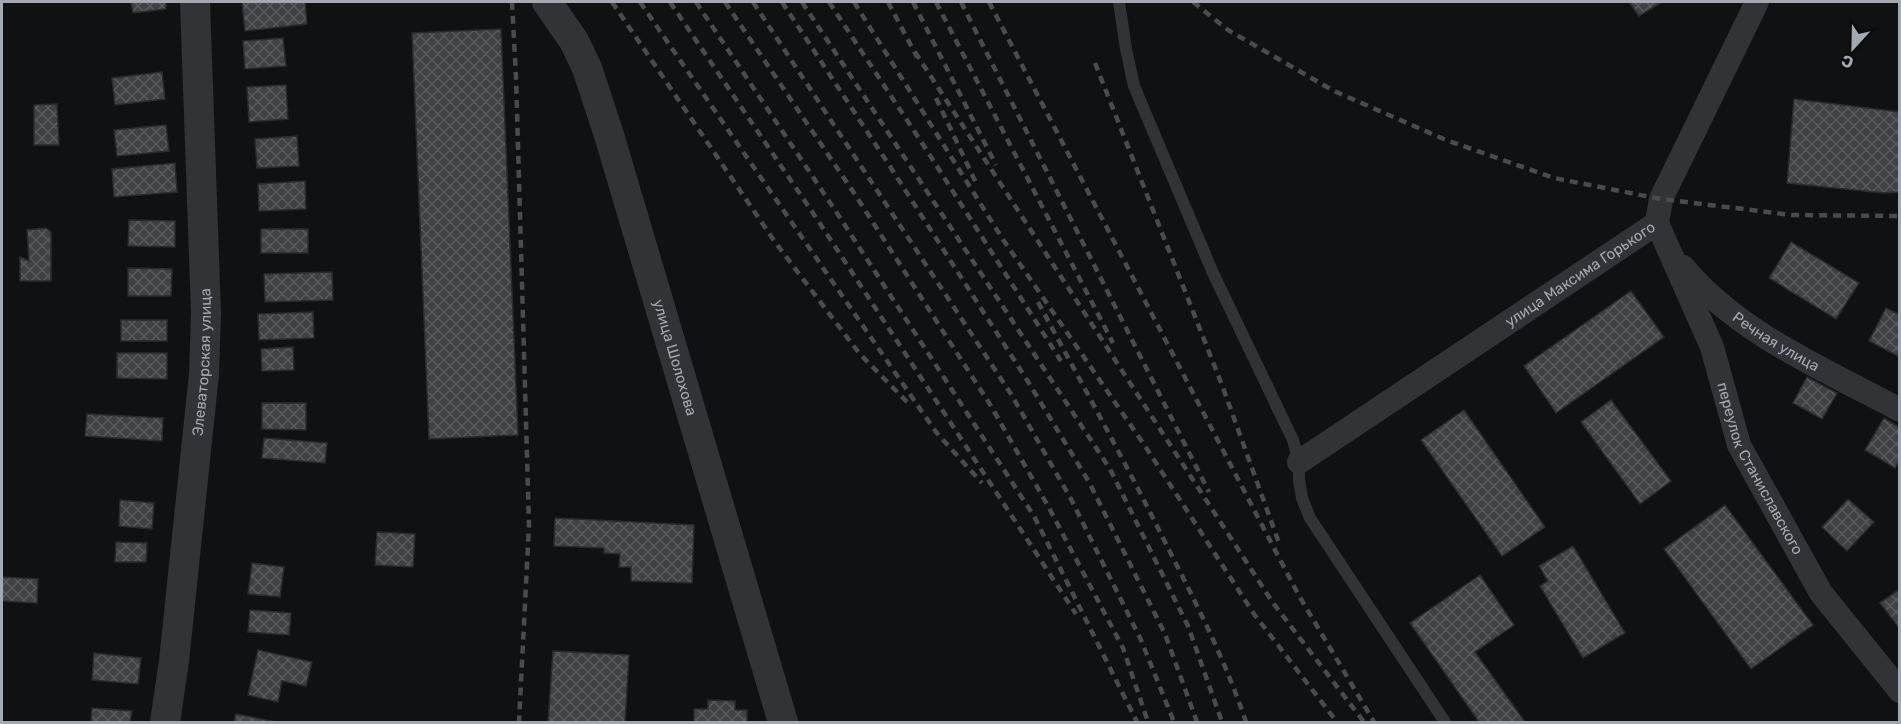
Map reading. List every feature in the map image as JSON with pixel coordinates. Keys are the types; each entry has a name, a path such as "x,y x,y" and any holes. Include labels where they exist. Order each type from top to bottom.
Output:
{"street":[{"name":"Элеваторская улица","path":"165,723 174,661 204,374 206,313 195,2"},
{"name":"улица Шолохова","path":"548,2 579,50 609,135 783,723"},
{"name":"улица Максима Горького","path":"1299,462 1657,223 1661,199 1757,2"},
{"name":"переулок Станиславского","path":"1657,223 1712,347 1739,445 1821,593 1899,692"},
{"name":"Речная улица","path":"1670,252 1693,279 1754,330 1899,410"}],"lane":[{"path":"1119,2 1134,86 1213,273 1293,440 1299,462 1302,498 1310,518 1445,723"}],"building":[{"path":"131,2 166,2 166,9 133,13"},
{"path":"242,2 305,2 307,24 245,31"},
{"path":"1629,2 1662,2 1639,16"},
{"path":"501,29 518,435 429,439 412,33"},
{"path":"283,38 286,66 245,69 243,41"},
{"path":"162,72 165,99 115,105 112,78"},
{"path":"286,85 288,119 249,122 247,87"},
{"path":"1794,99 1900,112 1900,192 1883,193 1787,183"},
{"path":"57,104 59,145 34,145 34,105"},
{"path":"166,125 169,151 117,156 114,130"},
{"path":"297,136 299,166 257,168 255,139"},
{"path":"175,163 177,192 114,197 112,169"},
{"path":"305,181 306,209 259,211 258,184"},
{"path":"129,220 175,221 175,247 128,246"},
{"path":"46,228 51,232 51,281 20,281 20,257 29,261 27,230"},
{"path":"261,229 308,229 308,253 261,253"},
{"path":"1791,242 1859,283 1836,319 1769,278"},
{"path":"128,268 172,269 171,296 128,296"},
{"path":"332,272 333,300 265,302 264,274"},
{"path":"1631,291 1664,337 1556,413 1524,366"},
{"path":"1886,308 1900,315 1900,357 1869,341"},
{"path":"313,312 314,338 259,340 258,314"},
{"path":"121,320 167,320 167,341 121,341"},
{"path":"293,347 294,370 262,371 261,349"},
{"path":"117,353 167,353 167,379 117,378"},
{"path":"1807,377 1837,393 1822,419 1793,403"},
{"path":"1611,400 1671,481 1640,504 1581,422"},
{"path":"262,403 306,403 306,430 262,429"},
{"path":"1464,410 1545,527 1502,556 1421,440"},
{"path":"87,414 163,418 162,441 85,436"},
{"path":"1884,418 1900,428 1900,460 1895,468 1865,450"},
{"path":"264,438 327,443 325,463 262,458"},
{"path":"1848,499 1874,522 1847,551 1822,527"},
{"path":"120,500 154,503 152,529 119,526"},
{"path":"1725,505 1813,625 1751,669 1664,549"},
{"path":"555,518 694,525 692,583 631,581 631,567 619,567 620,554 604,553 604,548 554,546"},
{"path":"377,532 415,534 413,567 375,565"},
{"path":"116,542 147,543 146,562 115,562"},
{"path":"1573,546 1625,633 1583,658 1540,586 1548,581 1539,566"},
{"path":"252,563 284,567 280,597 248,594"},
{"path":"1480,575 1514,625 1475,652 1525,722 1479,722 1410,623"},
{"path":"2,577 38,579 37,603 2,601"},
{"path":"1900,589 1900,629 1880,603"},
{"path":"250,610 291,613 289,635 248,632"},
{"path":"258,650 312,662 306,686 282,681 278,702 248,695"},
{"path":"553,651 629,655 625,722 548,722"},
{"path":"94,653 141,658 138,684 92,680"},
{"path":"708,700 735,701 735,710 747,710 747,722 694,722 694,709 708,709"},
{"path":"92,708 132,711 130,722 91,722"},
{"path":"236,714 276,722 234,722"}],"railway":[{"path":"512,2 529,525 519,722"},
{"path":"612,2 775,242 859,353 911,406"},
{"path":"640,2 936,432 982,483"},
{"path":"670,2 817,219 1076,614"},
{"path":"696,2 833,207 1034,516 1137,722"},
{"path":"725,2 854,193 991,406 1048,506 1123,648 1148,722"},
{"path":"753,2 1011,394 1071,499 1141,640 1174,722"},
{"path":"782,2 1027,380 1089,482 1165,634 1197,722"},
{"path":"802,2 1110,469 1188,626 1222,722"},
{"path":"829,2 1061,361"},
{"path":"854,2 1002,238 1145,446 1254,614 1337,722"},
{"path":"888,2 917,57"},
{"path":"913,2 996,165"},
{"path":"936,2 1113,343"},
{"path":"961,2 1209,492"},
{"path":"989,2 1298,594 1374,722"},
{"path":"1193,2 1228,30 1334,91 1446,140 1554,178 1661,199 1792,215 1900,216"},
{"path":"915,52 1273,603 1364,722"},
{"path":"1095,63 1222,385 1279,543"},
{"path":"936,98 977,185"},
{"path":"1038,302 1190,591 1220,656 1246,722"}]}
